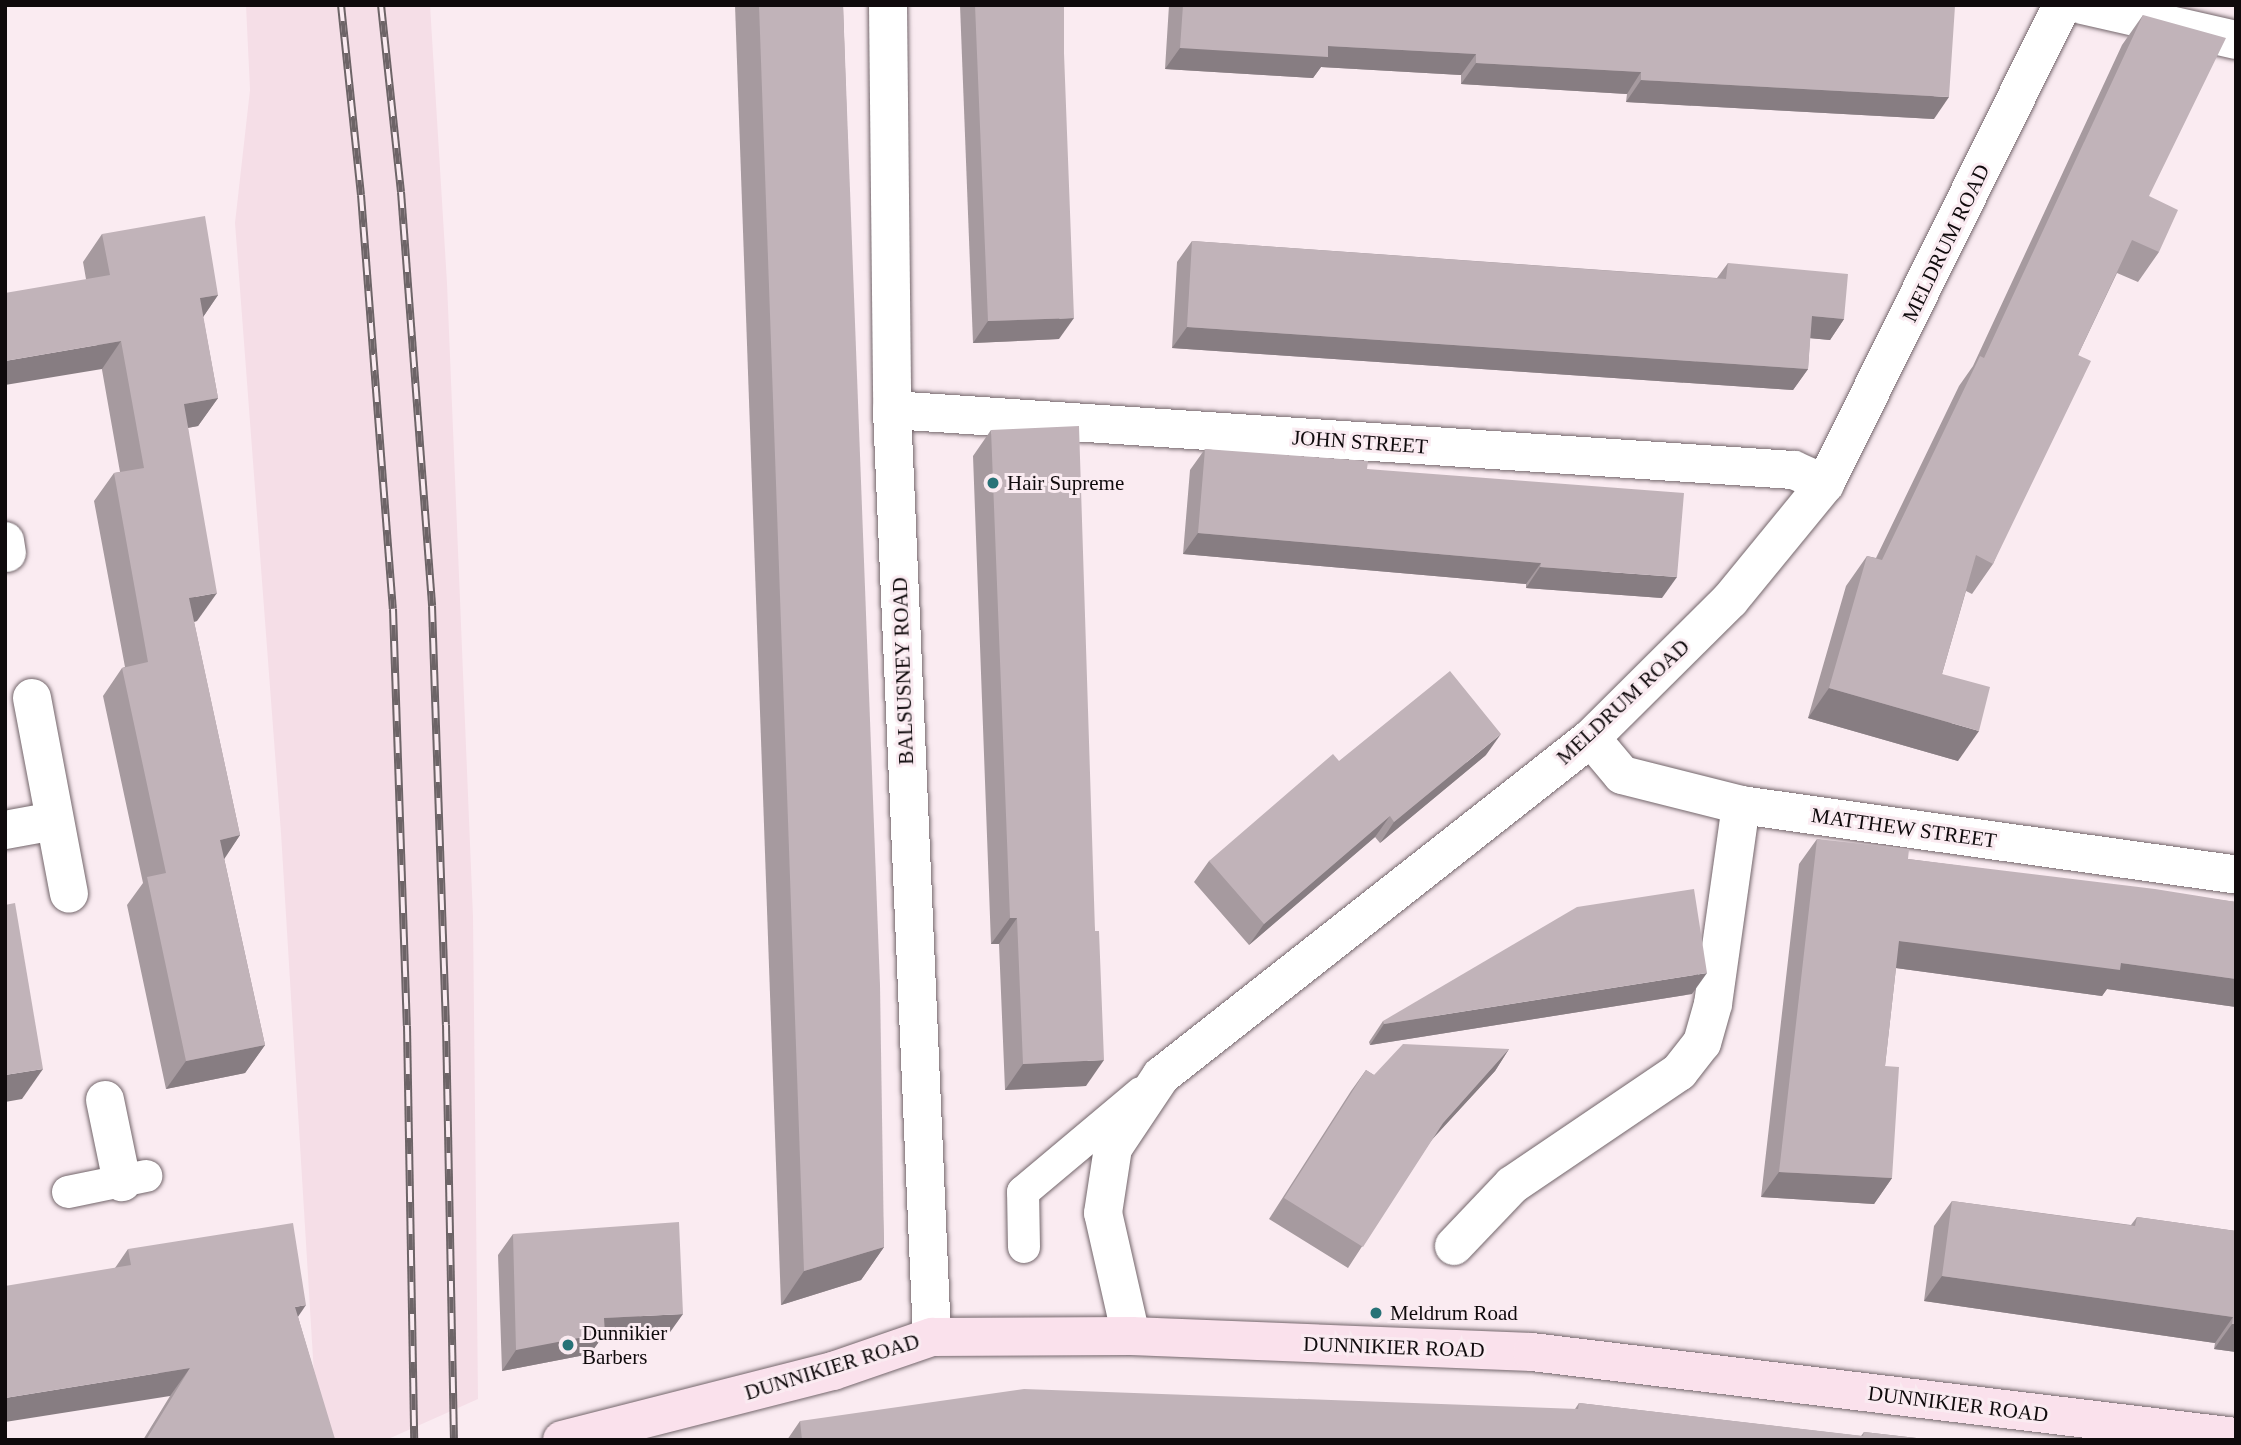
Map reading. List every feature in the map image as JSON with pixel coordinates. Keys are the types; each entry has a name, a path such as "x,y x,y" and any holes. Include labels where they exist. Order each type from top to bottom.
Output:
{"street":[{"name":"BALSUSNEY ROAD","path":"888,5 891,411 932,1337"},
{"name":"MELDRUM ROAD","path":"1130,1336 1103,1213 1113,1148 1161,1076 1591,738 1730,600 1825,484 2062,5"},
{"path":"2082,5 2236,40"},
{"name":"JOHN STREET","path":"891,411 1794,470 1825,484"},
{"path":"32,698 69,894"},
{"name":"MATTHEW STREET","path":"1591,738 1622,775 1741,805 2236,875"},
{"path":"1454,1246 1513,1185 1679,1072 1702,1043 1713,1004 1741,805"},
{"path":"5,830 54,821"},
{"path":"105,1100 134,1179"},
{"name":"DUNNIKIER ROAD","path":"562,1440 833,1371 932,1337 1130,1336 1532,1352 2236,1437"}],"lane":[{"path":"1024,1247 1023,1192 1161,1076"},
{"path":"68,1192 134,1179"}],"shaded area":[{"path":"246,5 430,5 447,283 473,917 478,1399 386,1440 318,1440 281,833 235,223 250,90"}],"building":[{"path":"759,5 843,5 880,985 884,1247 804,1271"},
{"path":"975,5 1064,5 1074,318 988,321"},
{"path":"1183,5 1955,6 1949,97 1641,80 1641,72 1476,63 1476,54 1328,46 1328,57 1180,48"},
{"path":"2143,15 2226,38 2149,196 2178,210 2159,252 2132,240 2078,355 2091,361 1993,564 1976,555 1942,674 1990,687 1979,731 1829,688 1867,556 1882,560 1980,356 1984,358"},
{"path":"205,216 218,295 200,298 218,398 184,404 217,593 189,598 240,835 220,840 265,1045 186,1061 147,877 166,873 122,668 148,662 114,473 144,468 121,341 5,361 5,293 110,275 102,234"},
{"path":"1192,241 1726,279 1728,263 1848,274 1844,319 1812,316 1808,369 1187,327"},
{"path":"1079,426 1095,931 1099,931 1104,1060 1023,1064 1017,918 1010,918 991,430"},
{"path":"1205,449 1368,461 1367,469 1684,493 1677,577 1540,567 1541,563 1198,533"},
{"path":"1450,671 1501,734 1394,822 1390,816 1264,924 1209,861 1333,754 1339,761"},
{"path":"1817,839 1909,849 1908,859 2155,889 2236,902 2236,979 2121,963 2120,970 1899,941 1885,1066 1899,1067 1892,1178 1779,1172"},
{"path":"1694,889 1707,973 1384,1024 1383,1021 1577,907"},
{"path":"15,903 43,1069 5,1075 5,905"},
{"path":"1403,1044 1509,1049 1443,1123 1363,1247 1284,1198 1366,1070 1374,1075"},
{"path":"1952,1201 2135,1226 2137,1217 2236,1231 2236,1324 2232,1324 2233,1317 1942,1276"},
{"path":"679,1222 683,1314 604,1318 605,1333 516,1350 513,1234"},
{"path":"293,1223 306,1305 295,1307 335,1439 146,1440 190,1368 5,1398 5,1286 131,1265 128,1249"},
{"path":"1024,1389 1578,1409 1579,1403 1863,1436 1864,1432 1934,1440 802,1440 800,1421"}],"railway":[{"path":"341,5 361,195 393,609 407,1026 414,1440"},
{"path":"381,5 401,192 432,606 446,1025 454,1440"}],"place":[{"name":"Hair Supreme","path":"993,483"},
{"name":"Meldrum Road","path":"1376,1313"},
{"name":"Dunnikier Barbers","path":"568,1345"}]}
